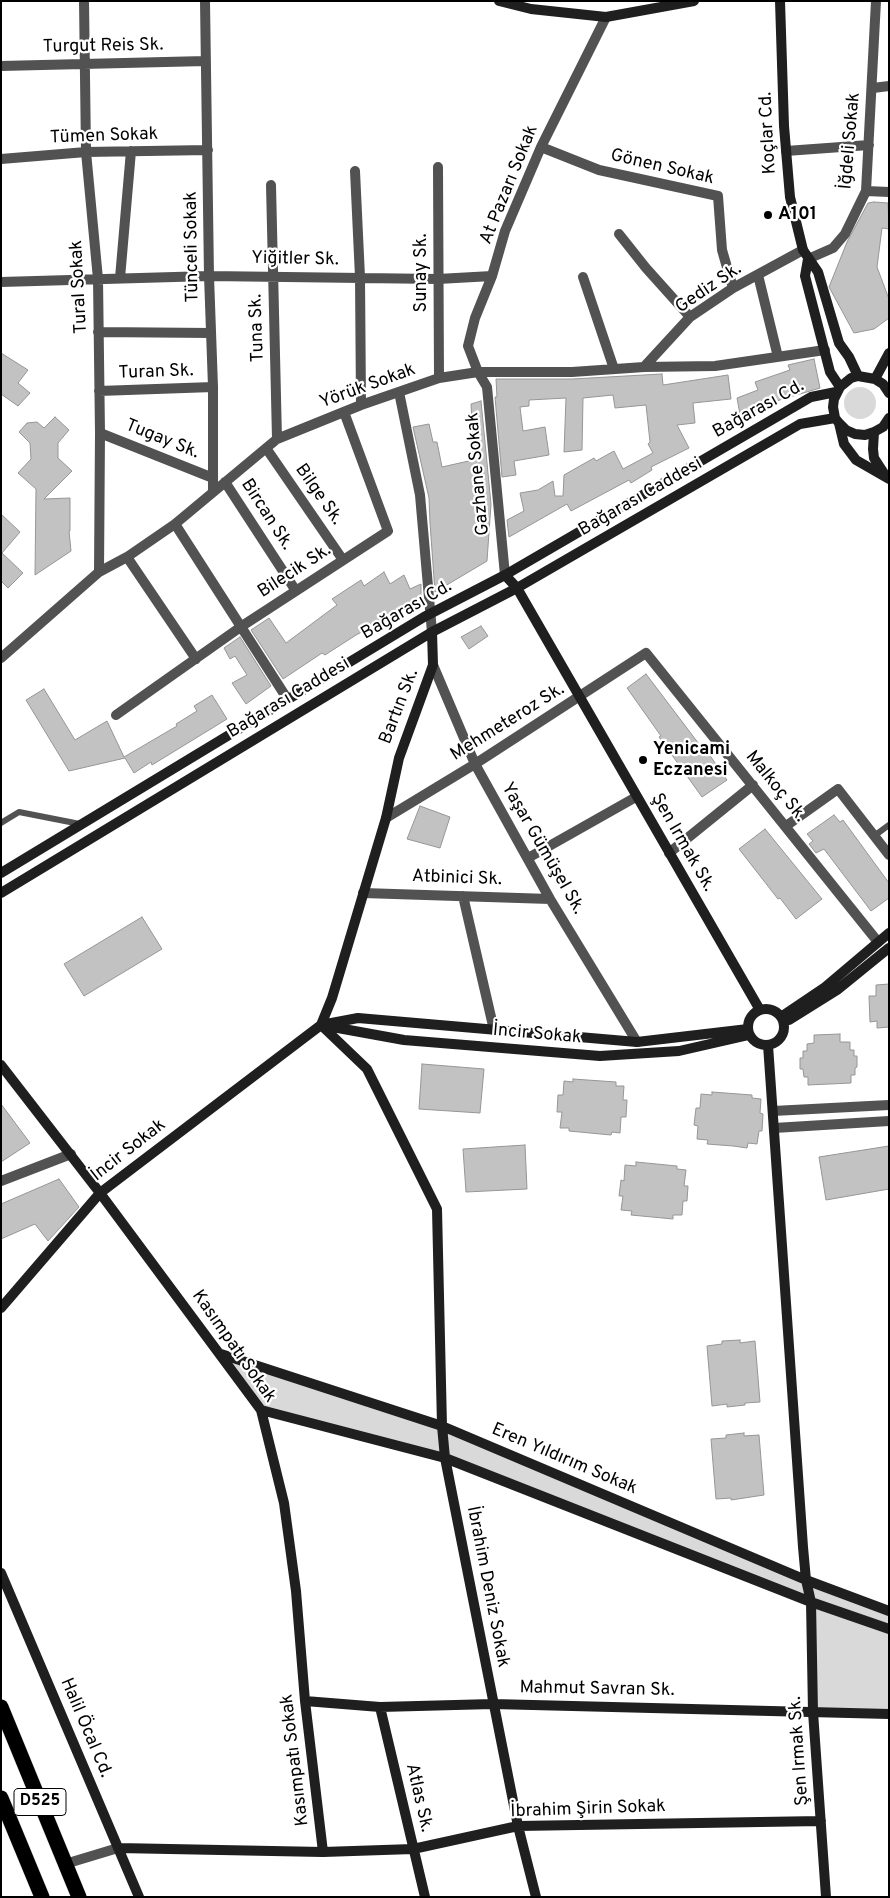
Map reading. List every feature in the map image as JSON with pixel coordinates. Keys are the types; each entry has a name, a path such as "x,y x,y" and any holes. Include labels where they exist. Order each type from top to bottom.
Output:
{"highway":[{"name":"D525","path":"1,1707 79,1897"},
{"name":"D525","path":"1,1798 42,1897"}],"main road":[{"path":"499,1 531,9 606,17 694,1"},
{"name":"Koçlar Cd.","path":"780,1 786,151 790,197 806,255 818,272 839,343 849,357 858,376"},
{"name":"Koçlar Cd.","path":"806,255 804,276 830,372 838,389"},
{"path":"875,379 889,353"},
{"path":"887,477 856,460 844,444 833,407 838,389 845,382 858,376 875,379 883,384 889,392"},
{"name":"Bağarası Cd.","path":"1,873 429,615 505,575 811,397 838,389"},
{"path":"837,420 846,430 855,434 865,435 883,426 889,418"},
{"name":"Bağarası Caddesi","path":"1,893 432,632 517,588 800,424 837,420"},
{"path":"874,432 874,458 887,477"},
{"name":"Şen Irmak Sk.","path":"505,575 517,588 760,1010"},
{"name":"Bartın Sk.","path":"321,1025 332,998 386,818 398,758 434,665 432,632"},
{"path":"81,825 89,839"},
{"path":"783,1020 889,933"},
{"path":"783,1020 836,990 889,948"},
{"path":"760,1010 772,1010 783,1020 783,1035 779,1040 768,1046 757,1043 749,1032 751,1018 760,1010"},
{"name":"İncir Sokak","path":"1,1308 100,1193 321,1025 358,1018 637,1042 749,1032"},
{"name":"İncir Sokak","path":"321,1025 404,1040 600,1056 679,1051 749,1032"},
{"name":"İbrahim Deniz Sokak","path":"321,1025 367,1069 438,1209 442,1426 445,1458 518,1826 536,1897"},
{"name":"Şen Irmak Sk.","path":"768,1046 806,1580 811,1602 813,1712 826,1897"},
{"name":"Kasımpatı Sokak","path":"1,1065 100,1193 261,1410 284,1503 296,1590 305,1701 323,1852"},
{"name":"Eren Yıldırım Sokak","path":"221,1354 442,1426 806,1580 889,1611"},
{"path":"261,1410 445,1458 811,1602 889,1629"},
{"name":"Halil Öcal Cd.","path":"1,1573 139,1897"},
{"name":"Mahmut Savran Sk.","path":"305,1701 380,1707 493,1704 889,1714"},
{"name":"Atlas Sk.","path":"380,1707 425,1897"},
{"name":"İbrahim Şirin Sokak","path":"118,1848 323,1852 413,1849 518,1826 822,1821"}],"street":[{"name":"Tural Sokak","path":"84,1 86,152 98,279 99,572"},
{"name":"Tünceli Sokak","path":"205,1 209,276 213,387 213,492"},
{"name":"İğdeli Sokak","path":"806,255 833,248 846,234 866,191 873,88 876,1"},
{"name":"At Pazarı Sokak","path":"478,372 468,346 475,318 492,276 505,231 541,147 606,17"},
{"name":"Turgut Reis Sk.","path":"1,66 206,61"},
{"path":"873,88 889,86"},
{"path":"786,151 869,145"},
{"name":"Gönen Sokak","path":"541,147 599,170 718,196 722,250 733,288"},
{"name":"Tümen Sokak","path":"1,159 86,152 208,150"},
{"path":"120,278 132,151"},
{"name":"Sunay Sk.","path":"438,167 439,378"},
{"path":"355,171 360,277 361,405"},
{"name":"Tuna Sk.","path":"271,185 277,439"},
{"path":"866,191 889,192"},
{"path":"619,234 646,268 690,317"},
{"name":"Gediz Sk.","path":"644,367 690,317 733,288 758,275 806,255"},
{"path":"758,275 778,357"},
{"name":"Yiğitler Sk.","path":"1,282 209,276 438,279 492,276"},
{"path":"583,277 614,369"},
{"path":"98,332 211,332"},
{"name":"Yörük Sokak","path":"3,655 99,572 127,557 175,524 277,439 361,405 439,378 478,372 572,372 644,367 715,366 825,350"},
{"name":"Gazhane Sokak","path":"478,372 488,387 505,575"},
{"name":"Turan Sk.","path":"99,391 213,387"},
{"name":"Bartın Sk.","path":"399,392 420,495 429,615 432,632"},
{"name":"Bilecik Sk.","path":"116,715 242,626 388,531 344,412"},
{"name":"Tugay Sk.","path":"100,433 213,478"},
{"name":"Bilge Sk.","path":"266,448 343,560"},
{"name":"Bircan Sk.","path":"225,482 296,591"},
{"path":"175,524 288,700"},
{"path":"127,557 196,659"},
{"name":"Mehmeteroz Sk.","path":"386,818 475,764 646,653"},
{"name":"Malkoç Sk.","path":"646,653 878,942"},
{"name":"Yaşar Gümüşel Sk.","path":"434,665 475,764 550,898 637,1042"},
{"path":"669,854 753,785"},
{"path":"786,826 838,789 889,855"},
{"path":"528,858 636,796"},
{"name":"Atbinici Sk.","path":"363,893 550,898"},
{"path":"463,896 494,1030"},
{"path":"773,1111 889,1105"},
{"path":"774,1128 889,1121"},
{"path":"1,1180 70,1154"},
{"path":"65,1864 118,1848"}],"lane":[{"path":"1,823 18,812 81,825"},
{"path":"874,836 889,825"}],"shaded area":[{"path":"860,387 866,388 871,392 875,397 875,409 871,414 866,418 860,419 854,418 849,414 845,409 844,403 845,397 849,392 854,388"},
{"path":"221,1354 442,1427 889,1611 889,1714 813,1712 811,1602 445,1458 261,1410"}],"building":[{"path":"868,203 888,203 889,229 882,228 877,267 889,299 889,318 874,329 854,333 829,287 847,242"},
{"path":"1,353 28,370 18,383 30,393 18,406 1,394"},
{"path":"814,359 820,388 763,405 741,420 737,398 758,390 755,382 790,370 788,365"},
{"path":"662,374 663,385 728,375 731,399 693,403 695,423 677,425 689,448 651,467 652,470 631,483 629,480 571,511 567,504 509,537 507,520 524,511 520,493 538,490 553,481 555,496 563,496 564,475 594,458 596,461 614,451 623,469 653,453 648,444 650,442 646,405 615,408 613,395 583,398 582,450 564,452 566,398 529,400 529,406 520,407 523,431 545,427 549,455 514,461 516,475 502,477 495,397 497,397 496,379 572,379"},
{"path":"481,401 491,504 487,561 435,592 429,498 413,427 429,424 433,442 437,442 442,467 473,460 471,451 473,451 471,442 473,441 471,404"},
{"path":"55,417 69,430 58,443 58,458 72,471 44,499 70,498 69,531 71,551 35,575 36,489 18,473 31,459 30,443 19,432 27,423 37,422 44,428"},
{"path":"1,514 20,532 2,553 23,573 8,588 1,581"},
{"path":"384,572 390,584 404,575 410,589 421,584 421,601 356,635 325,655 322,653 283,679 251,630 269,618 286,643 337,605 332,599 361,580 364,586"},
{"path":"481,626 488,636 469,649 461,637"},
{"path":"240,637 271,686 246,704 232,683 247,675 235,656 230,659 224,648"},
{"path":"646,674 702,748 704,747 727,780 702,797 627,688"},
{"path":"44,689 75,740 107,721 124,757 177,726 176,724 197,711 194,706 212,695 227,719 152,765 151,762 134,773 125,758 69,771 26,700"},
{"path":"420,806 450,817 440,848 407,839"},
{"path":"834,815 840,822 843,820 889,883 889,898 871,911 824,849 816,853 809,844 813,841 807,834"},
{"path":"765,829 822,899 796,919 739,849"},
{"path":"142,917 162,949 84,996 64,964"},
{"path":"889,984 889,1027 877,1028 877,1021 870,1022 869,996 876,996 876,985"},
{"path":"840,1034 840,1042 850,1042 850,1050 854,1050 854,1056 857,1056 857,1067 855,1068 855,1075 851,1075 851,1083 808,1085 808,1077 804,1077 803,1069 800,1069 800,1058 803,1058 803,1051 807,1051 807,1044 814,1043 814,1035"},
{"path":"422,1064 484,1069 480,1113 419,1109"},
{"path":"573,1079 616,1082 616,1086 624,1086 623,1100 627,1100 626,1117 621,1117 620,1133 612,1132 611,1135 569,1131 569,1128 560,1128 562,1112 557,1112 558,1095 563,1095 564,1081 573,1082"},
{"path":"712,1092 752,1095 752,1098 761,1099 760,1113 763,1114 762,1131 759,1131 757,1144 748,1143 747,1148 707,1144 708,1140 697,1139 698,1126 694,1125 696,1108 700,1108 701,1094 712,1095"},
{"path":"1,1104 30,1143 1,1162"},
{"path":"525,1145 527,1189 466,1192 463,1149"},
{"path":"889,1146 889,1189 826,1200 819,1157"},
{"path":"636,1162 677,1166 677,1169 686,1170 684,1186 688,1186 687,1201 683,1201 682,1215 673,1215 673,1219 631,1215 632,1211 621,1210 623,1196 619,1196 621,1180 624,1181 625,1165 636,1166"},
{"path":"59,1179 79,1207 48,1241 35,1224 1,1239 1,1204"},
{"path":"740,1340 740,1343 755,1341 760,1402 727,1407 727,1404 712,1406 707,1346 722,1344 722,1341"},
{"path":"744,1433 744,1436 759,1435 764,1495 731,1500 731,1498 716,1499 711,1439 726,1438 726,1435"}],"place":[{"name":"A101","path":"768,215"},
{"name":"Yenicami Eczanesi","path":"643,760"}]}
